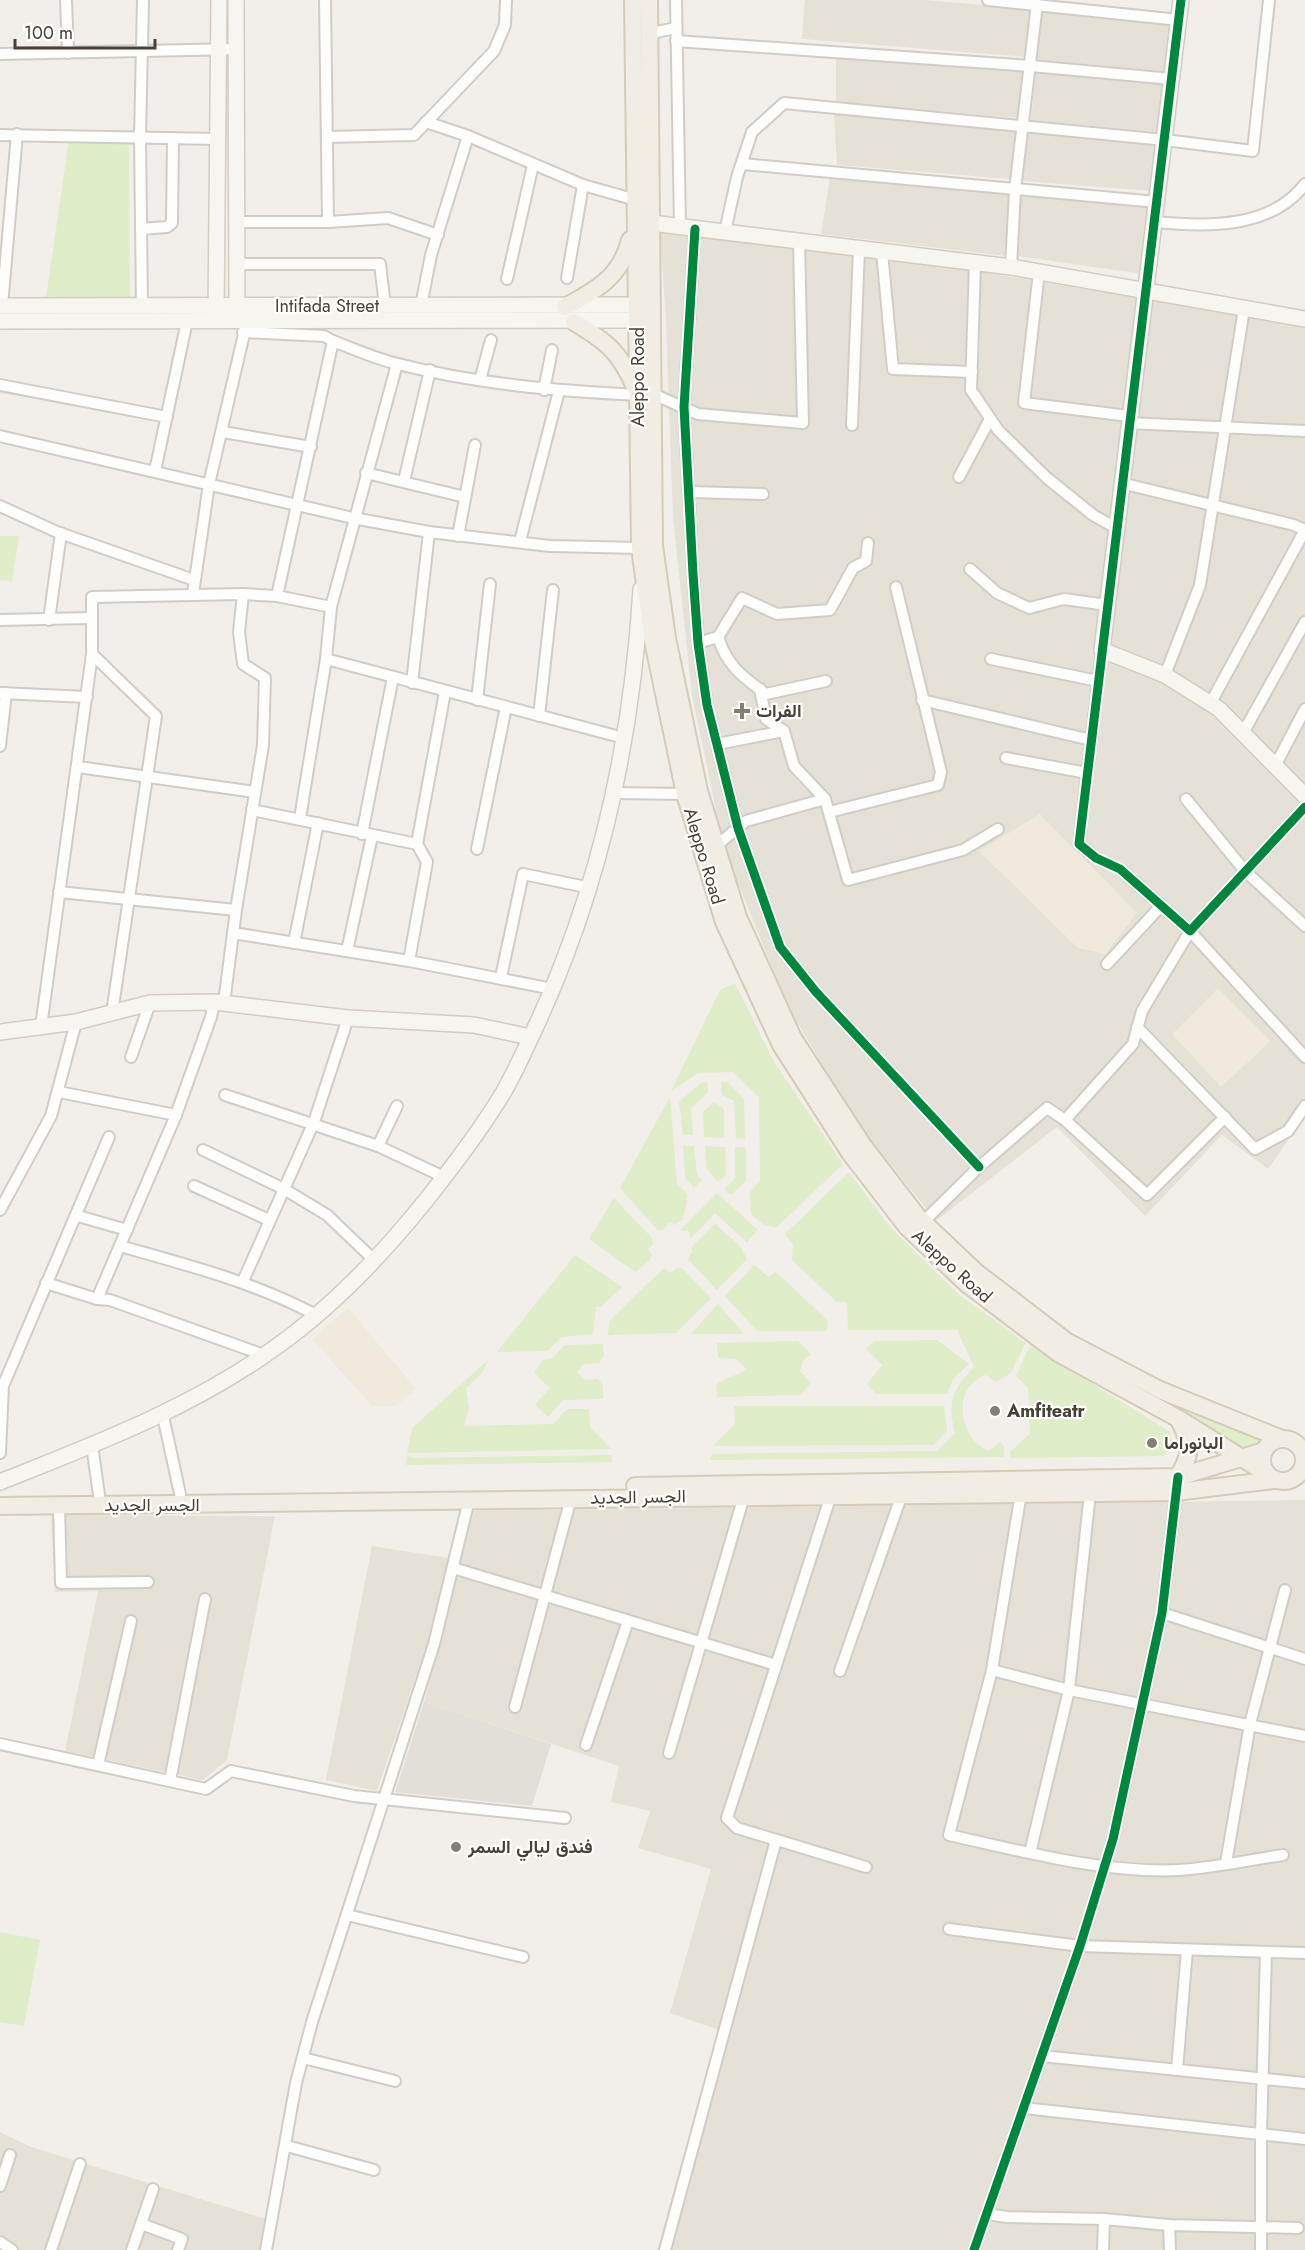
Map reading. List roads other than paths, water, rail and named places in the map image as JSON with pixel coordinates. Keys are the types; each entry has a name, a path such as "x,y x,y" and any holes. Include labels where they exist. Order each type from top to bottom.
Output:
{"main road":[{"name":"Aleppo Road","path":"633,0 636,200 643,222"},
{"name":"Aleppo Road","path":"648,0 649,41 643,222 646,395 654,546 668,638 699,790 738,917 794,1038 862,1144 923,1222 976,1272 1066,1341 1160,1390 1282,1439"},
{"path":"565,307 598,288 626,260 643,222"},
{"path":"574,322 600,337 623,360 646,395"},
{"name":"Aleppo Road","path":"646,395 640,548 653,641 685,794 724,922 781,1046 850,1153 907,1227 967,1284 1058,1353 1179,1419 1245,1458 1270,1476"},
{"path":"1177,1484 1190,1451 1189,1440 1179,1419"},
{"path":"1282,1439 1293,1441 1303,1449 1299,1479 1270,1476 1262,1462 1263,1451 1271,1442 1282,1439"},
{"name":"الجسر الجديد","path":"0,1495 1177,1484 1263,1451"},
{"name":"الجسر الجديد","path":"0,1506 1090,1493 1270,1476"}],"street":[{"path":"66,0 68,53"},
{"path":"142,306 140,137 144,53 143,0"},
{"path":"216,314 219,0"},
{"path":"193,594 209,484 223,432 241,320 237,264 236,0"},
{"path":"325,0 328,222"},
{"path":"328,137 414,135 494,51 505,25 506,0"},
{"path":"676,0 676,41 687,228 684,407 698,643 707,705 738,828 780,947 816,992 979,1167"},
{"path":"988,0 1036,4 1058,3 1179,20"},
{"path":"1181,0 1079,844 1096,858 1120,869 1190,931 1305,1057"},
{"path":"725,232 752,132 783,103 1165,140 1253,151 1269,0"},
{"path":"1011,267 1016,190 1036,4"},
{"path":"649,41 656,32 676,28"},
{"path":"676,41 1031,66 1172,79"},
{"path":"0,54 237,50"},
{"path":"426,123 468,136 583,185 636,200"},
{"path":"1,311 4,217 17,134"},
{"path":"0,135 218,139"},
{"path":"421,306 431,255 468,136"},
{"path":"141,229 167,227 172,223 173,138"},
{"path":"742,164 1157,202"},
{"path":"507,279 534,165"},
{"path":"1155,222 1181,224 1239,221 1275,211 1305,184"},
{"path":"567,278 583,185"},
{"path":"237,222 328,222 388,218 438,235"},
{"path":"643,222 1011,267 1305,320"},
{"path":"241,320 324,336 397,364 480,380 544,390 646,395 698,414 803,423 799,242"},
{"path":"852,425 859,249"},
{"path":"882,252 893,369 972,372"},
{"path":"975,263 971,390 998,430 1047,478 1093,515 1116,528"},
{"path":"237,264 380,264 385,306"},
{"path":"1039,272 1024,403 1129,419 1305,431"},
{"name":"Intifada Street","path":"1,311 142,306 216,314 241,320 574,322 645,313"},
{"name":"Intifada Street","path":"241,320 385,306 565,307 645,313"},
{"path":"1165,675 1200,585 1244,309"},
{"name":"Intifada Street","path":"1,311 187,321 216,314"},
{"path":"155,471 187,321"},
{"path":"480,380 491,340"},
{"path":"277,596 333,341"},
{"path":"544,390 552,350"},
{"path":"300,818 326,659 331,607 353,518 397,364"},
{"path":"404,481 430,370"},
{"path":"0,385 167,417"},
{"path":"520,541 560,391"},
{"path":"959,477 990,419"},
{"path":"223,432 311,447"},
{"path":"0,436 353,518 429,532 550,546 640,548"},
{"path":"458,536 475,445"},
{"path":"366,473 465,497"},
{"path":"1121,483 1213,504 1294,525 1305,530 1210,704"},
{"path":"690,492 762,494"},
{"path":"0,506 61,533 194,580"},
{"path":"412,683 429,532"},
{"path":"49,620 61,533"},
{"path":"698,643 718,637 742,598 777,614 830,610 854,568 866,561 868,543"},
{"path":"970,569 997,593 1029,608 1064,599 1107,605"},
{"path":"0,1482 163,1416 264,1355 316,1315 347,1289 400,1233 444,1177 504,1092 553,989 591,888 614,793 624,738 638,645 642,571"},
{"path":"477,700 489,584"},
{"path":"829,812 938,785 941,772 896,587"},
{"path":"539,716 553,590"},
{"path":"41,1027 87,697 92,654 90,618 92,597 243,594 277,596 331,607"},
{"path":"97,1299 176,1115 211,1017 219,1002 233,933 263,745 265,678 243,664 239,632 243,594"},
{"path":"0,620 90,618"},
{"path":"1243,733 1305,622"},
{"path":"718,637 724,656 743,677 766,694 826,681"},
{"path":"1102,650 1165,675 1210,704 1243,733 1305,796"},
{"path":"92,654 156,716 112,1012"},
{"path":"326,659 624,738"},
{"path":"991,659 1098,681"},
{"path":"347,951 393,678"},
{"path":"760,689 766,719 784,731 794,766 825,799 848,880 963,850 998,829"},
{"path":"409,961 427,862 417,844 445,692"},
{"path":"0,746 3,693 87,697"},
{"path":"922,700 1091,740"},
{"path":"477,849 506,708"},
{"path":"1275,766 1305,710"},
{"path":"717,744 784,731"},
{"path":"1006,758 1087,773"},
{"path":"78,766 255,792"},
{"path":"614,793 685,794"},
{"path":"716,846 746,821 825,799"},
{"path":"1186,799 1245,871 1305,926"},
{"path":"1065,1120 1132,1044 1142,1011 1190,931 1305,807"},
{"path":"252,810 300,818 367,835 417,844"},
{"path":"294,943 318,823"},
{"path":"501,977 524,874 591,888"},
{"path":"59,892 236,910"},
{"path":"1107,964 1161,906"},
{"path":"233,933 501,977 553,989"},
{"path":"0,1032 76,1022 150,1003 219,1002 348,1018 474,1025 530,1037"},
{"path":"131,1057 150,1003"},
{"path":"243,1281 314,1122 348,1018"},
{"path":"0,1210 51,1116 76,1022"},
{"path":"1137,1027 1255,1149 1288,1131 1305,1106"},
{"path":"59,1092 176,1115"},
{"path":"225,1095 314,1122 378,1146 444,1177"},
{"path":"378,1146 397,1106"},
{"path":"923,1222 979,1167 1047,1108 1065,1120 1147,1195 1225,1117"},
{"path":"0,1453 3,1386 46,1283 78,1216 109,1137"},
{"path":"203,1150 284,1189 327,1215 374,1260"},
{"path":"194,1186 269,1220"},
{"path":"78,1216 127,1230"},
{"path":"120,1246 243,1281 280,1295 316,1315"},
{"path":"46,1283 97,1299 110,1300 264,1355"},
{"path":"163,1416 180,1494"},
{"path":"92,1445 99,1495"},
{"path":"974,2250 1080,1946 1105,1865 1162,1612 1177,1484"},
{"path":"1022,1493 992,1670 949,1835 1030,1853 1148,1870 1180,1870 1283,1855"},
{"path":"1030,1853 1069,1690 1090,1493"},
{"path":"840,1671 902,1494"},
{"path":"831,1495 727,1818 736,1828 866,1868"},
{"path":"669,1753 744,1496"},
{"path":"515,1707 571,1498"},
{"path":"266,2250 303,2058 346,1915 434,1644 469,1500"},
{"path":"59,1506 61,1583 148,1582"},
{"path":"453,1569 776,1665"},
{"path":"1226,1863 1250,1724 1285,1590"},
{"path":"170,1781 205,1599"},
{"path":"1162,1612 1305,1659"},
{"path":"586,1745 628,1620"},
{"path":"98,1765 131,1621"},
{"path":"992,1670 1069,1690 1143,1702 1305,1737"},
{"path":"0,1744 206,1789 231,1771 354,1796 565,1818"},
{"path":"665,2250 776,1840"},
{"path":"346,1915 523,1957"},
{"path":"949,1929 1080,1946 1305,1953"},
{"path":"1177,2070 1187,1950"},
{"path":"1261,2250 1261,2135 1266,1952"},
{"path":"1042,2056 1305,2083"},
{"path":"303,2058 395,2081"},
{"path":"1024,2108 1305,2139"},
{"path":"287,2146 374,2170"},
{"path":"0,2186 10,2155"},
{"path":"51,2250 80,2164"},
{"path":"132,2250 153,2189"},
{"path":"987,2214 1007,2217 1104,2219 1169,2225 1298,2228"},
{"path":"1103,2250 1104,2219"},
{"path":"141,2224 182,2239 178,2250"},
{"path":"1169,2225 1170,2250"},
{"path":"0,2242 12,2250"}],"place":[{"name":"الفرات","path":"742,711"},
{"name":"Amfiteatr","path":"995,1411"},
{"name":"البانوراما","path":"1152,1443"},
{"name":"فندق ليالي السمر","path":"456,1847"}]}
